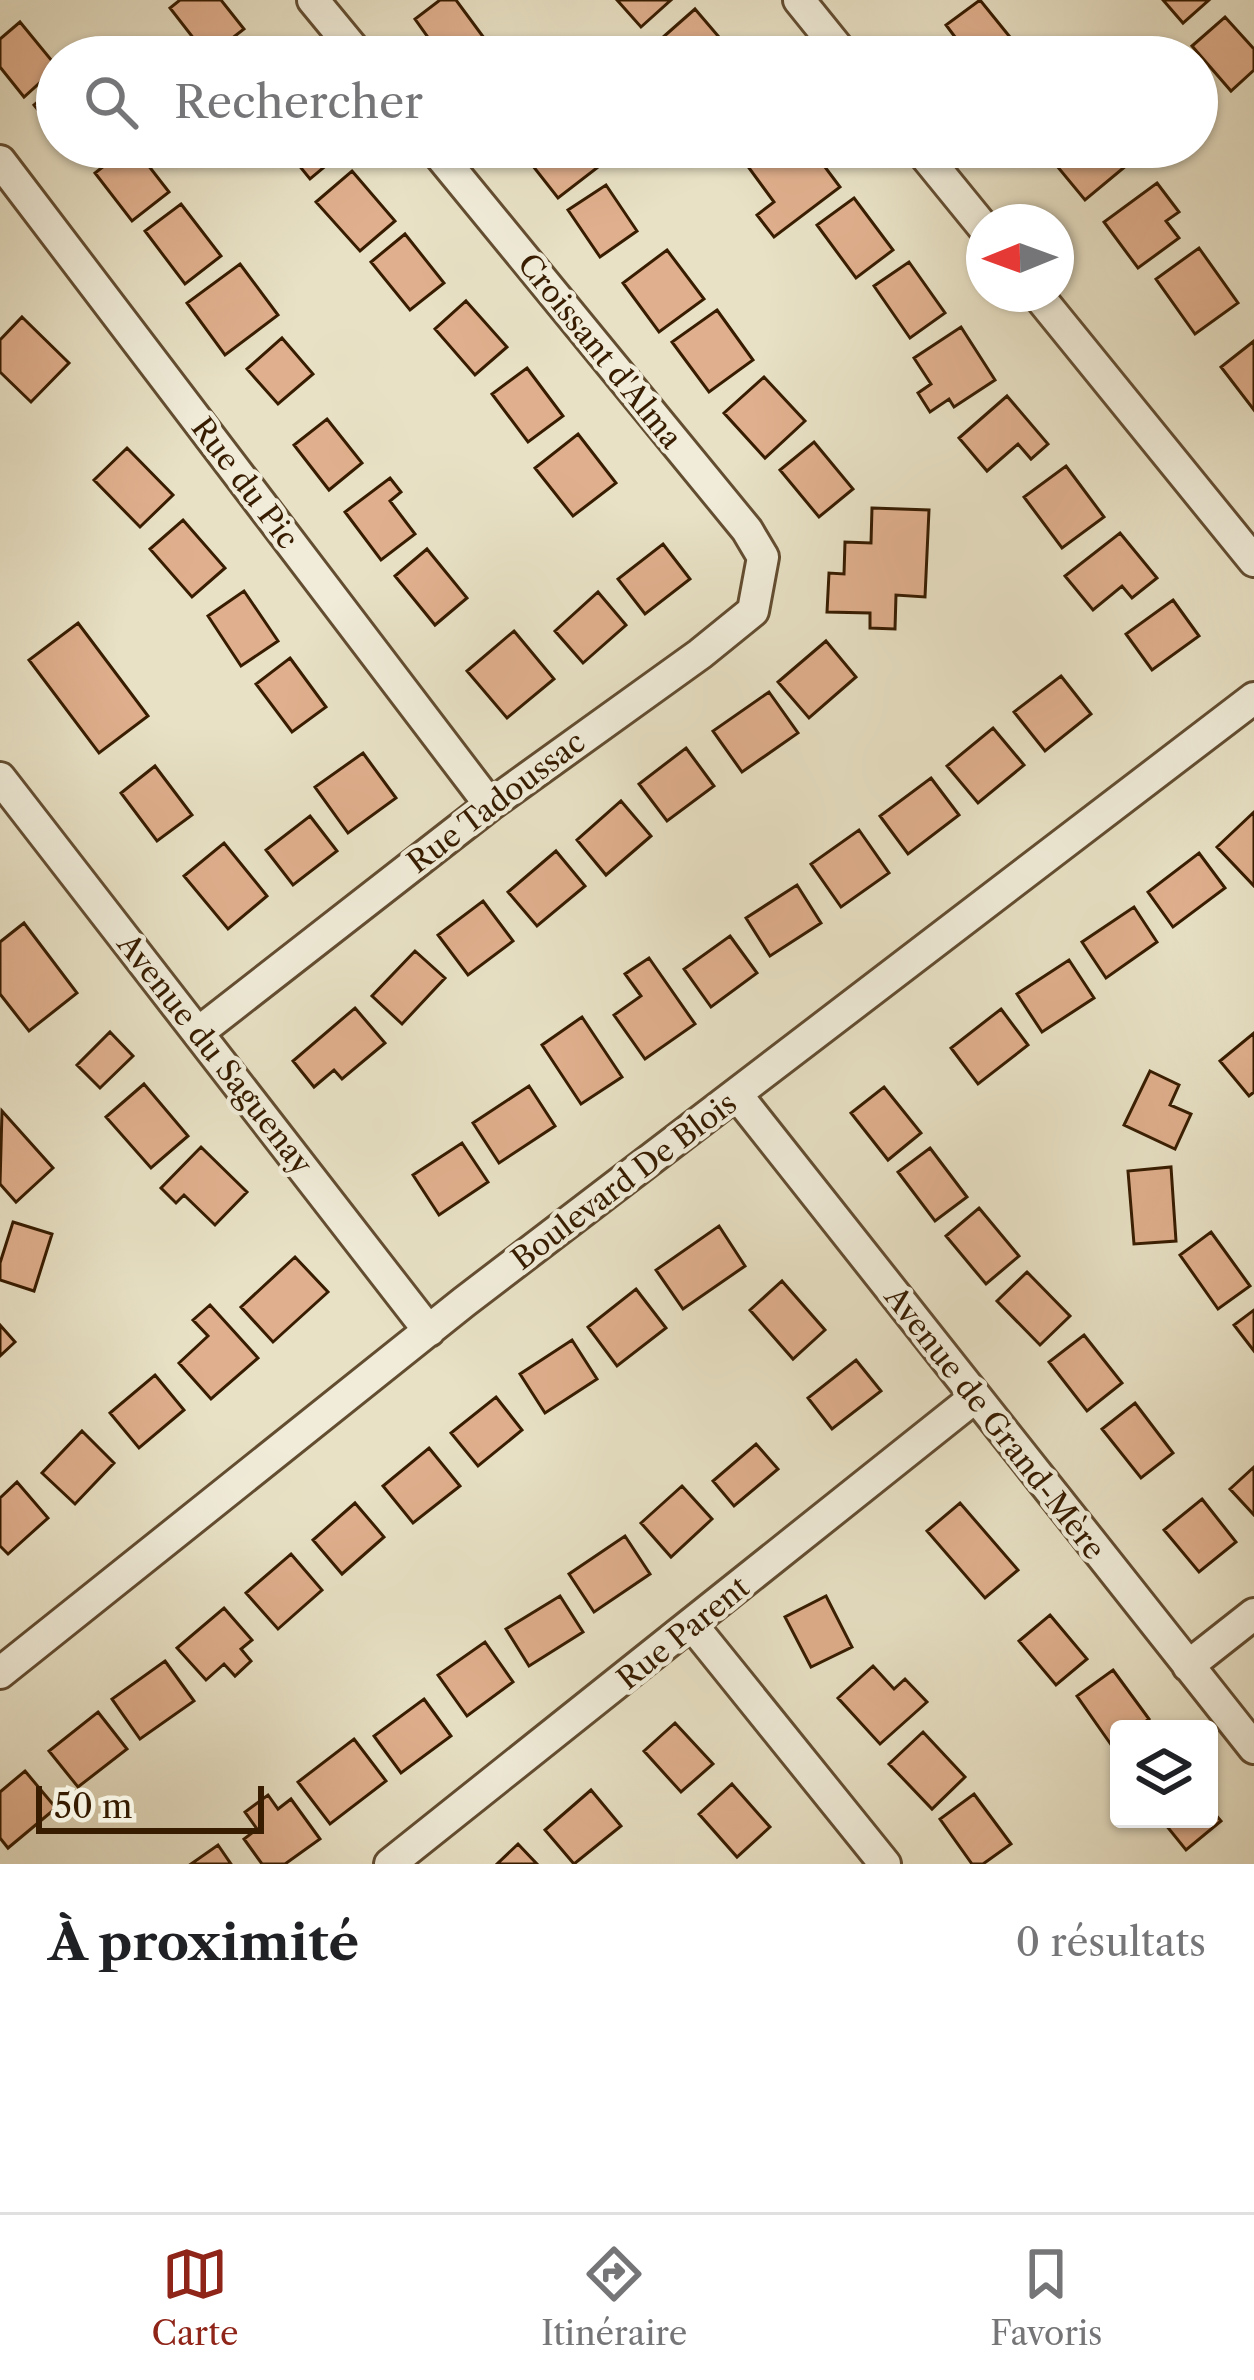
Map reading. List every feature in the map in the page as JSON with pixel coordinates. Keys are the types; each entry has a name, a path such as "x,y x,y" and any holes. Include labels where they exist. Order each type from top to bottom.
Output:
{"street":[{"path":"313,0 343,36"},
{"path":"799,0 828,36"},
{"name":"Rue du Pic","path":"0,161 490,805"},
{"name":"Croissant d'Alma","path":"451,168 764,557"},
{"path":"935,168 966,206"},
{"path":"1052,312 1254,561"},
{"name":"Rue Tadoussac","path":"199,1032 490,805 753,611 764,557"},
{"name":"Boulevard De Blois","path":"0,1672 429,1330 1254,698"},
{"name":"Avenue du Saguenay","path":"0,778 429,1330"},
{"name":"Avenue de Grand-Mère","path":"737,1095 1254,1748"},
{"name":"Rue Parent","path":"390,1864 974,1398"},
{"path":"1188,1666 1254,1614"},
{"path":"693,1626 885,1864"}],"building":[{"path":"180,0 221,0 244,29 235,36 192,36 170,8"},
{"path":"440,0 456,0 483,36 427,36 415,19"},
{"path":"617,0 671,0 641,27"},
{"path":"980,0 1009,36 954,36 946,25"},
{"path":"1163,0 1209,0 1183,23"},
{"path":"695,9 718,36 664,36"},
{"path":"1225,17 1254,49 1254,70 1231,91 1218,76 1218,36 1203,36"},
{"path":"20,22 36,41 36,86 24,97 0,67 0,39"},
{"path":"101,168 150,168 169,192 132,221 95,173"},
{"path":"301,168 323,168 310,179"},
{"path":"534,168 597,168 558,198"},
{"path":"749,168 826,168 840,187 774,237 757,215 774,202"},
{"path":"1059,168 1123,168 1085,200"},
{"path":"352,171 395,221 360,251 316,202"},
{"path":"1157,183 1179,212 1166,221 1179,238 1138,268 1104,222"},
{"path":"606,185 637,231 600,257 568,210"},
{"path":"854,198 893,250 856,278 817,225"},
{"path":"181,204 221,256 185,284 145,231"},
{"path":"405,234 444,283 410,310 371,262"},
{"path":"1199,248 1238,303 1195,334 1156,279"},
{"path":"667,250 704,299 659,332 623,283"},
{"path":"909,262 945,313 910,338 874,286"},
{"path":"240,264 278,315 225,355 187,303"},
{"path":"466,301 507,347 475,375 435,329"},
{"path":"717,310 753,360 709,392 672,342"},
{"path":"22,317 69,363 31,402 0,372 0,340"},
{"path":"961,327 995,380 954,407 949,399 930,412 918,393 931,384 914,358"},
{"path":"282,338 313,374 278,404 247,369"},
{"path":"1254,341 1254,410 1221,367"},
{"path":"527,368 563,416 528,442 492,394"},
{"path":"764,377 805,421 765,458 724,413"},
{"path":"1007,396 1048,444 1031,459 1018,444 987,471 959,438"},
{"path":"327,419 362,463 329,490 294,445"},
{"path":"578,434 616,483 573,516 535,468"},
{"path":"814,442 853,489 819,517 780,470"},
{"path":"127,448 173,495 140,527 94,480"},
{"path":"1066,466 1104,517 1062,548 1024,497"},
{"path":"390,478 401,492 390,501 415,534 381,560 345,512"},
{"path":"872,508 929,510 925,597 896,595 895,629 870,628 870,613 827,612 829,573 844,574 845,542 871,543"},
{"path":"183,520 225,568 192,597 150,549"},
{"path":"1120,533 1157,578 1132,598 1122,586 1093,610 1065,576"},
{"path":"663,544 690,579 645,614 618,579"},
{"path":"427,549 467,598 435,625 395,576"},
{"path":"244,591 278,641 241,666 208,616"},
{"path":"598,592 626,625 583,663 555,631"},
{"path":"1173,600 1199,636 1152,670 1126,634"},
{"path":"78,623 148,716 99,753 29,660"},
{"path":"514,631 554,679 507,718 467,671"},
{"path":"826,641 856,677 809,718 778,682"},
{"path":"290,658 326,707 292,732 256,684"},
{"path":"1061,676 1091,714 1045,751 1014,712"},
{"path":"769,692 798,733 742,772 713,731"},
{"path":"993,728 1024,765 978,803 947,766"},
{"path":"686,748 714,786 667,821 639,784"},
{"path":"363,753 396,798 348,833 315,787"},
{"path":"155,766 192,815 157,841 121,793"},
{"path":"931,778 959,815 908,854 880,816"},
{"path":"621,801 651,836 606,875 577,840"},
{"path":"1254,812 1254,886 1217,847"},
{"path":"310,816 337,851 293,885 266,850"},
{"path":"859,830 889,873 841,907 811,864"},
{"path":"224,843 267,896 228,929 184,876"},
{"path":"556,851 585,886 537,926 508,892"},
{"path":"1199,853 1225,888 1173,927 1148,892"},
{"path":"797,885 821,923 770,956 746,918"},
{"path":"483,901 513,941 468,975 438,935"},
{"path":"1134,907 1157,942 1106,978 1082,942"},
{"path":"24,923 77,993 29,1031 0,994 0,942"},
{"path":"730,936 757,973 711,1007 684,969"},
{"path":"415,951 445,978 402,1024 372,996"},
{"path":"649,958 695,1024 645,1059 614,1015 641,996 625,974"},
{"path":"1069,960 1094,998 1042,1032 1017,994"},
{"path":"355,1008 385,1043 342,1079 334,1070 314,1087 293,1061"},
{"path":"1001,1009 1028,1045 978,1084 951,1048"},
{"path":"582,1017 622,1077 581,1104 542,1045"},
{"path":"110,1032 133,1056 100,1088 77,1065"},
{"path":"1254,1033 1254,1092 1249,1096 1220,1061"},
{"path":"1150,1071 1179,1085 1170,1105 1191,1114 1175,1149 1124,1125"},
{"path":"144,1084 188,1136 151,1168 106,1117"},
{"path":"529,1086 555,1126 499,1163 473,1123"},
{"path":"884,1087 921,1133 888,1160 851,1113"},
{"path":"2,1111 53,1168 16,1202 0,1184"},
{"path":"462,1143 488,1182 439,1215 413,1175"},
{"path":"201,1147 247,1192 215,1225 184,1195 176,1203 161,1188"},
{"path":"930,1148 967,1197 935,1221 898,1172"},
{"path":"1171,1167 1176,1241 1134,1244 1128,1171"},
{"path":"979,1208 1019,1256 986,1284 946,1236"},
{"path":"13,1222 52,1234 34,1291 0,1280 0,1263"},
{"path":"719,1226 745,1266 683,1309 656,1270"},
{"path":"1211,1232 1250,1286 1218,1309 1180,1255"},
{"path":"295,1257 328,1292 273,1342 241,1307"},
{"path":"1027,1272 1070,1316 1040,1345 997,1301"},
{"path":"782,1281 825,1330 793,1359 750,1310"},
{"path":"636,1289 666,1328 617,1366 588,1327"},
{"path":"210,1305 258,1358 211,1399 179,1363 208,1336 193,1320"},
{"path":"1254,1310 1254,1351 1234,1325"},
{"path":"0,1325 15,1342 0,1356"},
{"path":"1084,1335 1122,1383 1087,1411 1049,1362"},
{"path":"572,1340 597,1379 545,1413 520,1374"},
{"path":"856,1360 881,1391 832,1429 808,1398"},
{"path":"155,1375 184,1410 139,1448 110,1413"},
{"path":"496,1397 522,1430 478,1466 451,1433"},
{"path":"1135,1403 1173,1453 1141,1478 1102,1429"},
{"path":"82,1431 114,1463 75,1504 42,1473"},
{"path":"756,1444 778,1469 734,1506 713,1481"},
{"path":"429,1448 460,1486 413,1523 383,1486"},
{"path":"1254,1467 1254,1515 1230,1489"},
{"path":"17,1482 48,1518 8,1554 0,1546 0,1498"},
{"path":"682,1486 712,1519 671,1557 641,1523"},
{"path":"1202,1499 1236,1542 1199,1572 1164,1530"},
{"path":"355,1503 384,1537 342,1574 313,1540"},
{"path":"960,1503 1018,1570 985,1598 927,1531"},
{"path":"625,1536 650,1574 594,1612 569,1574"},
{"path":"291,1554 322,1590 278,1629 246,1593"},
{"path":"560,1596 583,1632 529,1666 506,1629"},
{"path":"826,1596 852,1647 811,1667 785,1617"},
{"path":"224,1608 252,1640 241,1649 251,1661 235,1676 224,1664 206,1680 177,1648"},
{"path":"1050,1615 1087,1659 1056,1685 1019,1641"},
{"path":"485,1642 513,1682 467,1716 438,1675"},
{"path":"165,1661 194,1701 140,1739 112,1699"},
{"path":"873,1666 894,1689 905,1679 927,1702 880,1744 838,1698"},
{"path":"1113,1670 1149,1719 1110,1720 1110,1743 1077,1696"},
{"path":"424,1699 451,1736 401,1773 374,1736"},
{"path":"98,1712 127,1749 78,1787 49,1751"},
{"path":"675,1723 713,1764 681,1792 644,1751"},
{"path":"923,1732 965,1777 932,1809 889,1764"},
{"path":"354,1739 386,1781 330,1824 298,1782"},
{"path":"25,1771 56,1808 8,1848 0,1838 0,1792"},
{"path":"732,1784 770,1827 737,1857 699,1814"},
{"path":"591,1790 621,1826 574,1864 545,1830"},
{"path":"974,1794 1011,1844 983,1864 972,1864 940,1819"},
{"path":"268,1795 278,1809 291,1799 320,1839 285,1864 262,1864 244,1839 257,1829 245,1812"},
{"path":"1168,1828 1213,1828 1186,1850"},
{"path":"518,1844 537,1864 497,1864"},
{"path":"218,1845 231,1864 191,1864"}]}
